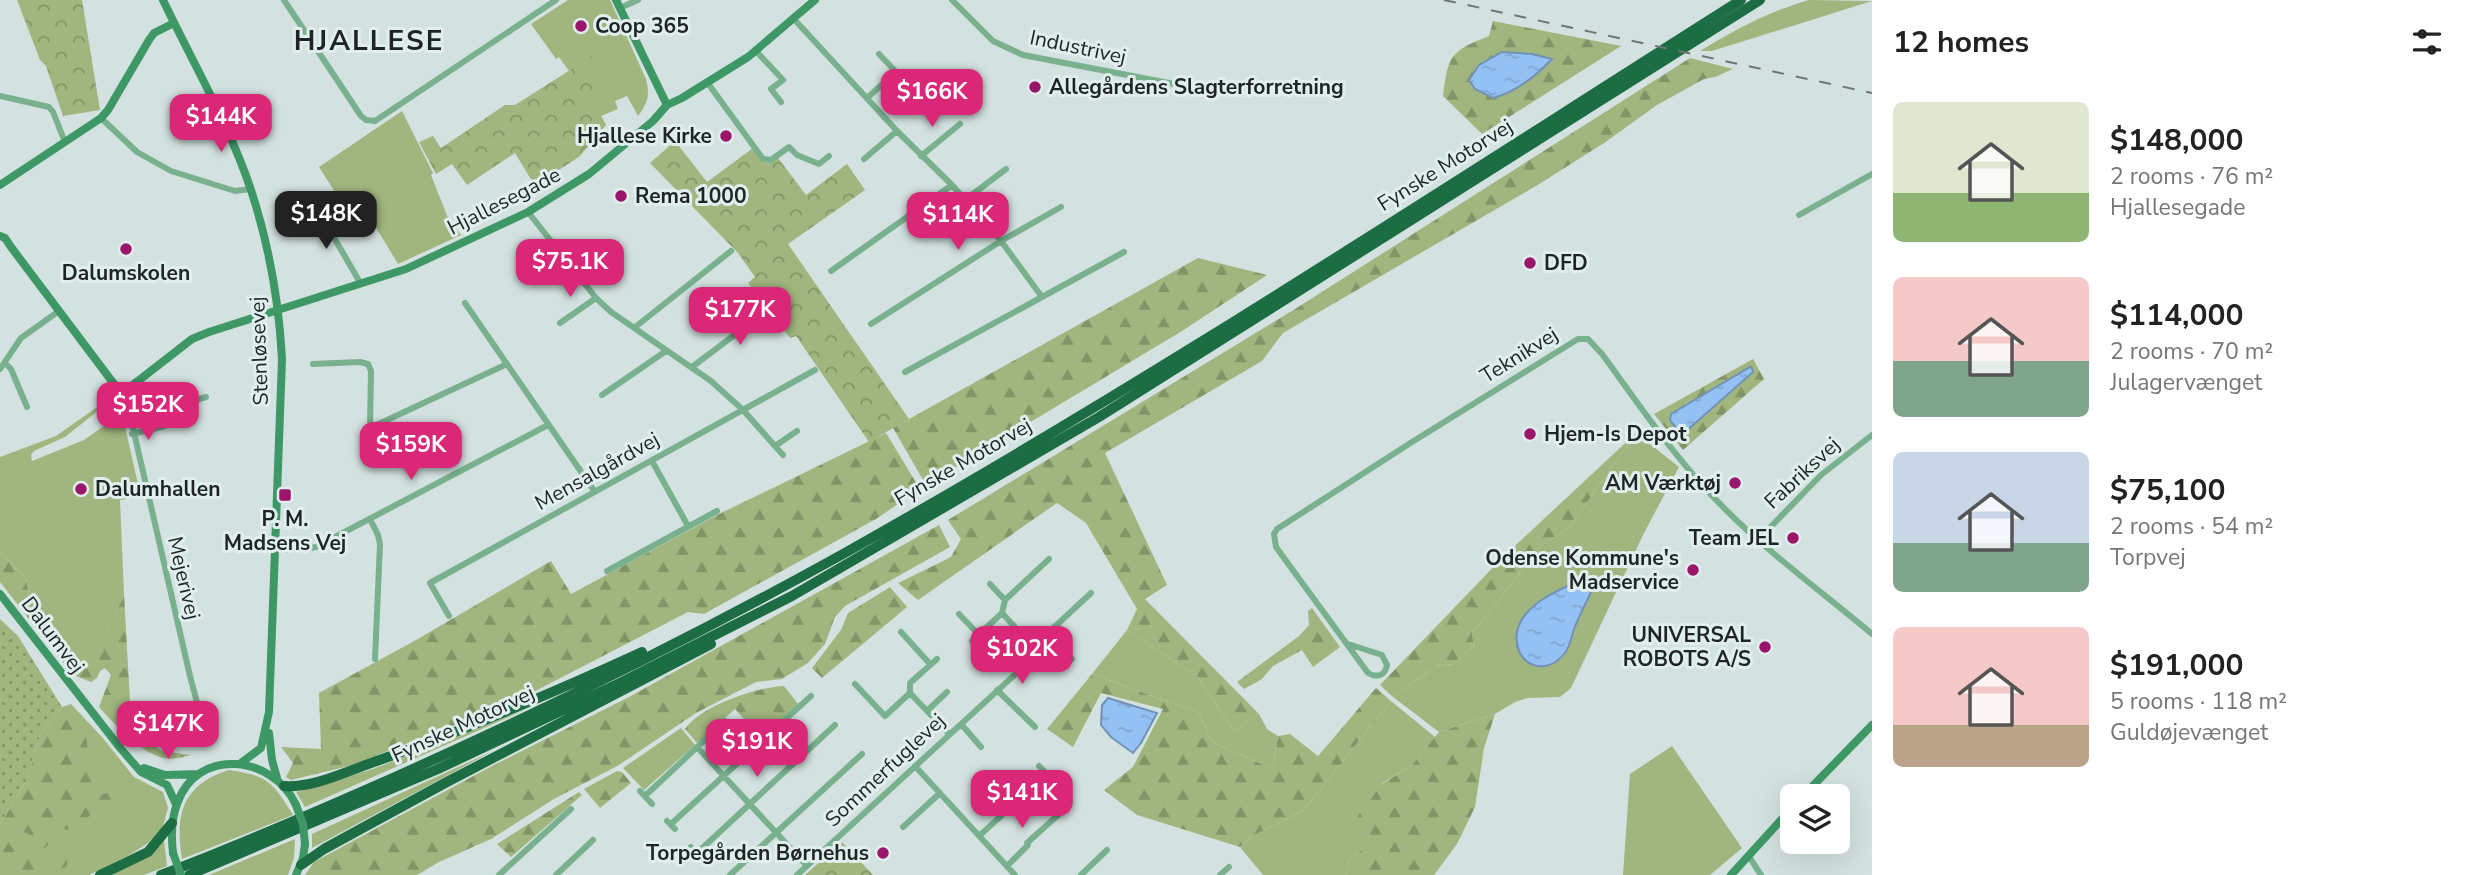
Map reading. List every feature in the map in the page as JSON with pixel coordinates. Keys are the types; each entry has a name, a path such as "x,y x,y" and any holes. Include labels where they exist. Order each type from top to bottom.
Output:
{"highway":[{"name":"Fynske Motorvej","path":"160,875 300,819 617,673 927,507 1093,408 1741,0"},
{"name":"Fynske Motorvej","path":"189,875 279,839 438,769 622,682 792,596 1098,417 1760,0"},
{"path":"298,870 324,849 736,631 792,596"},
{"path":"281,783 299,786 430,742 539,698 750,604"},
{"path":"100,875 148,852 172,823"}],"street":[{"name":"Stenløsevej","path":"163,0 228,132 250,189 262,226 278,309 282,359 268,723 271,760 281,783 296,805 303,824 304,844 298,870"},
{"path":"284,0 360,114 366,120 374,121 556,0"},
{"path":"638,0 618,4 667,105"},
{"name":"Hjallesegade","path":"124,389 192,339 361,284 430,258 528,212 574,185 612,157 667,105 756,51 815,0"},
{"name":"Industrivej","path":"952,0 993,41 1023,55 1174,84"},
{"path":"793,18 921,156 952,185 1001,241 1042,297"},
{"path":"0,185 101,118 149,40 155,33 174,23"},
{"path":"756,51 783,80 771,89"},
{"path":"879,54 914,91"},
{"path":"867,99 896,72"},
{"path":"766,81 781,103"},
{"path":"707,82 762,159 771,160 789,147 797,155 819,164 829,156"},
{"path":"0,96 49,107 65,142"},
{"path":"101,118 137,152 171,171 235,191 250,189"},
{"path":"921,156 960,124"},
{"path":"864,159 898,131"},
{"path":"965,200 1006,169"},
{"path":"1799,215 1872,174"},
{"path":"831,271 952,185"},
{"path":"315,205 361,284"},
{"path":"871,324 1001,241 1061,207"},
{"path":"528,212 596,299 692,367 743,410 783,455"},
{"path":"0,236 5,238 114,384 124,389"},
{"path":"634,328 731,251"},
{"path":"905,372 1124,252"},
{"path":"559,323 596,299"},
{"path":"465,303 594,492"},
{"path":"692,367 773,306"},
{"path":"27,407 11,369 3,366 22,338 59,311"},
{"name":"Teknikvej","path":"1348,644 1382,655 1387,665 1386,670 1381,675 1368,673 1276,547 1274,534 1277,530 1578,339 1588,339 1602,354 1680,459 1726,510 1758,540 1872,634"},
{"path":"602,395 666,351"},
{"path":"370,428 507,363"},
{"path":"313,364 368,364 371,371 368,459"},
{"name":"Mensalgårdvej","path":"449,616 429,583 816,370"},
{"name":"Mejerivej","path":"124,389 132,434 204,729"},
{"path":"132,434 165,426 180,407 206,397"},
{"path":"275,549 316,547 548,425"},
{"path":"775,446 797,431"},
{"name":"Fabriksvej","path":"1758,540 1821,475 1872,435"},
{"path":"652,461 688,526"},
{"path":"607,570 717,511"},
{"path":"370,519 380,544 375,659"},
{"path":"972,641 1002,613 1005,600 1049,559"},
{"path":"990,584 1005,600"},
{"path":"1002,613 1033,647 1091,593"},
{"name":"Dalumvej","path":"0,594 73,690 141,772 167,785 177,804"},
{"path":"959,614 979,635"},
{"path":"901,632 930,664"},
{"path":"1048,633 1072,659"},
{"name":"Sommerfuglevej","path":"797,875 1034,657 1033,647"},
{"path":"937,659 910,683 910,693 949,734"},
{"path":"855,684 885,716 910,693"},
{"path":"997,690 1035,727"},
{"path":"927,711 947,692"},
{"path":"671,825 811,696"},
{"path":"652,804 642,794 725,721"},
{"name":"Stenløsevej","path":"241,763 261,748 268,723"},
{"path":"961,724 981,747"},
{"path":"702,859 694,850 750,804 835,725"},
{"path":"1815,784 1872,725"},
{"path":"697,747 807,866"},
{"path":"730,875 862,754"},
{"name":"Dalumvej","path":"132,761 142,768 165,775 202,774 221,765 241,763"},
{"path":"241,763 257,767 281,783"},
{"path":"915,766 1015,875"},
{"path":"979,836 1001,816 1006,805 1042,768 1058,785"},
{"path":"181,875 173,853 172,823 177,804 187,787 202,774"},
{"path":"903,827 940,793"},
{"path":"1007,866 1067,807 1059,797"},
{"path":"499,875 571,808"},
{"path":"910,808 916,815"},
{"path":"1729,875 1780,821"},
{"path":"556,875 593,840"},
{"path":"1082,875 1107,850"},
{"path":"1748,855 1761,875"},
{"path":"1220,875 1229,867"}],"green space":[{"path":"17,0 82,0 100,110 63,116 46,66 40,60"},
{"path":"568,0 610,0 646,79 647,99 638,116 627,96 615,101 618,109 601,116 559,57 556,59 531,24"},
{"path":"1809,0 1872,1 1712,51 1700,51 1753,22"},
{"path":"1493,21 1621,46 1482,134 1443,96 1449,63 1453,57 1466,46 1489,36","holes":["1502,52 1532,54 1551,60 1504,95 1469,80 1480,65"]},
{"path":"597,53 593,99 606,125 580,156 535,186 515,153 467,185 452,164 436,174 419,142 433,136 441,148 505,105 515,105"},
{"path":"1690,58 1733,69 1704,79 1657,105 1536,186 1283,333 1262,361 1105,453 1167,585 1145,599 1259,714 1234,731 1198,677 1127,630 1137,609 1086,523 1057,503 918,600 898,583 951,557 961,539 948,520 1295,309"},
{"path":"402,111 433,173 431,175 448,218 461,235 398,264 366,211 357,203 342,203 319,167"},
{"path":"675,141 707,182 753,148 763,162 770,163 778,158 806,195 847,164 865,190 788,244 909,419 869,442 796,336 790,338 748,283 755,277 738,253 650,163"},
{"path":"1198,258 1267,275 1182,331 926,485 893,428"},
{"path":"1753,359 1764,379 1683,450 1654,414"},
{"path":"110,398 114,398 65,437 34,451 31,455 32,461 84,440 118,416 123,418 141,497 120,500 124,594 95,660 76,666 32,613 26,578 0,553 0,457 56,436"},
{"path":"886,433 920,489 876,519 704,614 688,612 514,702 349,766 291,780 286,777 293,763 281,747 321,749 319,693 551,561 571,594 719,514"},
{"path":"1636,433 1679,467 1643,535 1571,688 1560,697 1528,698 1495,714 1439,732 1393,697 1436,666 1453,664 1474,646 1472,634 1542,545 1569,528"},
{"path":"1636,433 1569,528 1542,545 1472,634 1474,646 1453,664 1436,666 1393,697 1380,685 1503,557"},
{"path":"939,525 950,547 845,606 835,617 825,644 808,663 782,679 756,682 696,713 619,765 554,799 491,839 417,875 305,875 314,862 492,766 629,697"},
{"path":"0,553 26,578 32,613 76,666 95,659 124,594 131,720 147,741 162,751 191,755 171,759 156,755 138,745 112,722 99,707 111,675 105,668 91,682 73,675 0,582"},
{"path":"890,587 907,607 822,678 812,668 841,630 848,613"},
{"path":"1312,608 1340,647 1313,667 1302,650 1273,666 1262,679 1244,689 1237,682 1299,636 1309,625 1308,611"},
{"path":"0,619 18,636 62,707 40,735 26,781 0,824"},
{"path":"1127,630 1198,677 1234,731 1259,714 1267,729 1278,736 1273,769 1212,742 1199,713 1092,674"},
{"path":"1092,674 1199,713 1212,742 1273,769 1278,736 1290,734 1318,756 1376,688 1391,701 1304,810 1251,837 1240,847 1137,815 1104,790 1133,767 1163,709 1101,693 1073,747 1047,729"},
{"path":"784,686 798,704 761,738 735,709 697,743 685,729 703,713 730,699"},
{"path":"1391,701 1435,737 1411,766 1382,783 1365,847 1349,860 1346,875 1263,875 1240,847 1251,837 1304,810"},
{"path":"71,704 134,777 163,792 168,808 162,830 131,854 89,875 0,875 0,824 26,781 40,735 62,707"},
{"path":"63,707 70,708 85,721 88,755 98,778 82,793 74,789 75,794 96,795 120,790 123,797 120,802 106,804 91,814 87,818 88,828 75,820 67,808 69,820 73,824 67,830 45,830 54,833 54,839 44,849 37,842 31,841 28,833 18,832 9,845 25,851 33,863 42,868 40,875 26,875 0,853 0,825 27,781 40,736"},
{"path":"527,709 305,807 296,792 373,769"},
{"path":"1495,714 1484,748 1475,807 1457,844 1434,875 1346,875 1349,860 1365,847 1355,820 1383,783 1411,766 1439,732"},
{"path":"681,728 695,745 644,790 623,768"},
{"path":"1672,746 1742,848 1710,875 1623,875 1630,774"},
{"path":"493,751 312,848 312,834"},
{"path":"229,770 268,782 280,794 293,815 182,859 180,828 185,803 201,784"},
{"path":"617,771 622,772 631,783 600,808 584,789"},
{"path":"579,792 582,795 511,857 497,844"},
{"path":"60,835 69,837 67,866 51,874 49,871"},
{"path":"295,839 294,858 288,875 209,875"},
{"path":"164,840 167,866 144,875 112,875"},
{"path":"842,842 873,875 805,875"}],"water":[{"path":"1502,52 1532,54 1552,59 1525,83 1493,98 1475,89 1469,80 1479,65"},
{"path":"1750,367 1753,372 1684,433 1680,433 1670,420 1671,414"},
{"path":"1582,580 1589,583 1592,590 1566,652 1556,662 1548,665 1531,664 1519,652 1517,632 1520,622 1543,599"},
{"path":"1108,698 1157,713 1133,753 1111,737 1101,725 1102,705"}],"railway":[{"path":"1444,0 1872,93"}],"place":[{"name":"Coop 365","path":"581,26"},
{"name":"Allegårdens Slagterforretning","path":"1035,87"},
{"name":"Hjallese Kirke","path":"726,136"},
{"name":"Rema 1000","path":"621,196"},
{"name":"Dalumskolen","path":"126,249"},
{"name":"DFD","path":"1530,263"},
{"name":"Hjem-Is Depot","path":"1530,434"},
{"name":"AM Værktøj","path":"1735,483"},
{"name":"Dalumhallen","path":"81,489"},
{"name":"P. M. Madsens Vej","path":"285,495"},
{"name":"Team JEL","path":"1793,538"},
{"name":"Odense Kommune's Madservice","path":"1693,570"},
{"name":"UNIVERSAL ROBOTS A/S","path":"1765,647"},
{"name":"Torpegården Børnehus","path":"883,853"}],"district":[{"name":"HJALLESE","path":"369,41"}]}
